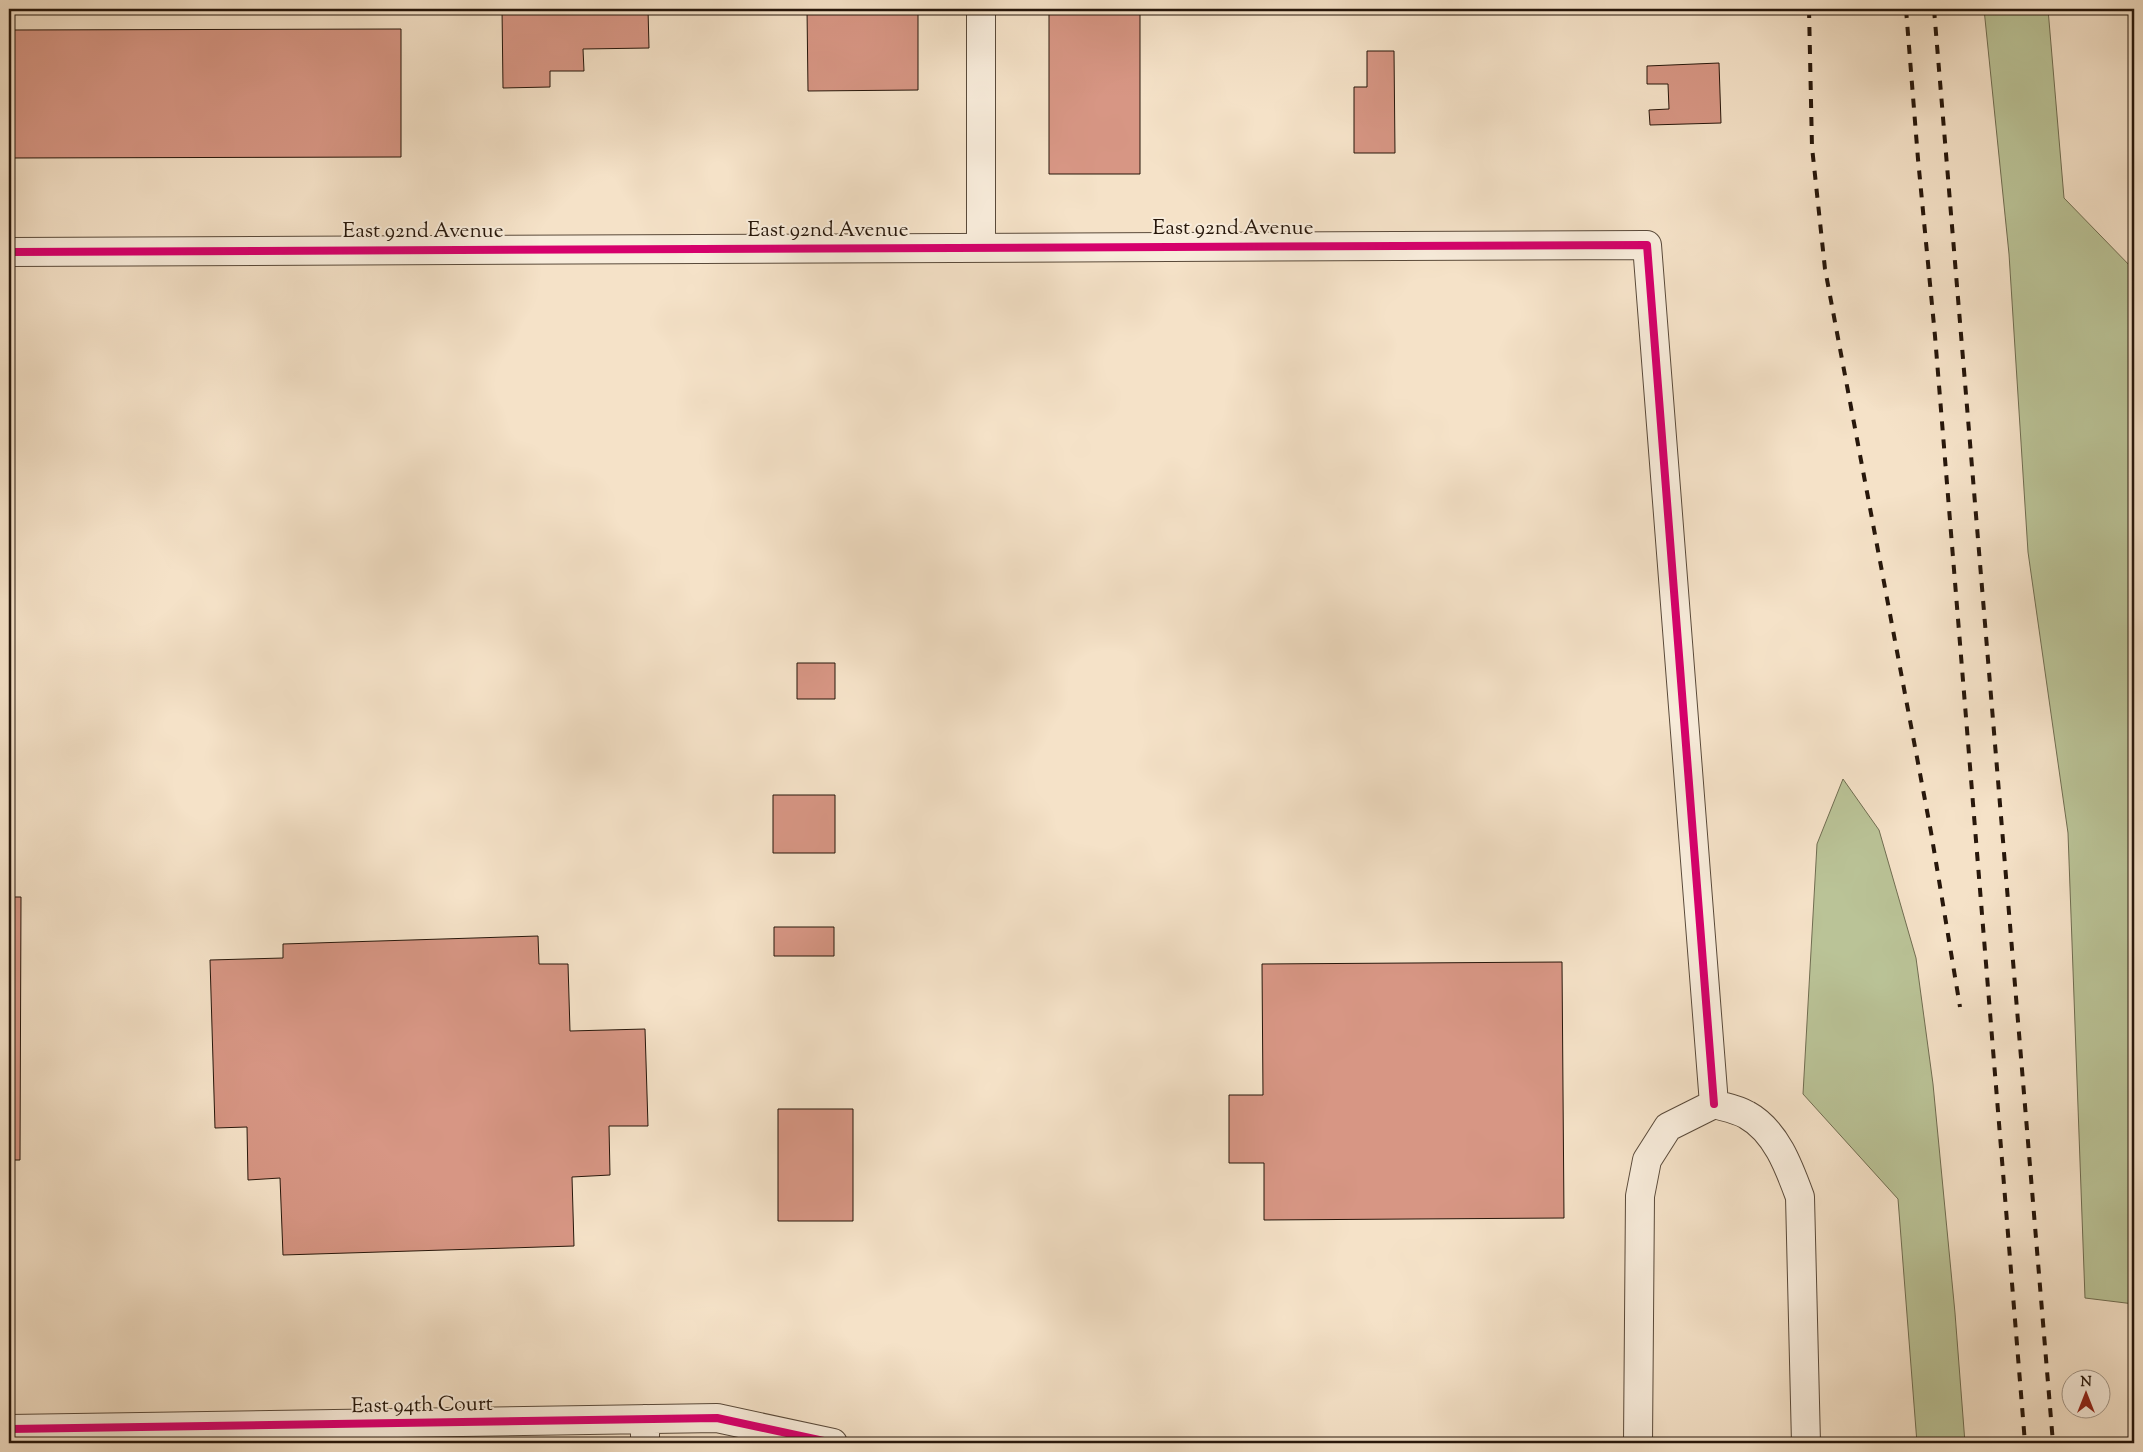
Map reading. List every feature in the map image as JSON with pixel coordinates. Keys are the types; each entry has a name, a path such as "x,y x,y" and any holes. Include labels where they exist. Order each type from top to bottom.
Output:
{"street":[{"path":"981,9 981,248"},
{"name":"East 92nd Avenue","path":"9,252 1647,245 1714,1104"},
{"path":"1638,1443 1640,1196 1647,1160 1668,1127 1714,1104 1747,1115 1769,1133 1788,1166 1800,1197 1806,1443"},
{"name":"East 94th Court","path":"9,1430 213,1435 645,1431 716,1418 833,1443"}],"green space":[{"path":"1984,9 2048,9 2064,198 2134,270 2134,1304 2085,1298 2068,833 2028,552 2009,254"},
{"path":"1843,779 1879,830 1916,958 1933,1084 1955,1313 1965,1443 1917,1443 1898,1199 1803,1094 1817,844"}],"building":[{"path":"502,9 648,9 649,48 583,49 584,71 550,71 550,87 503,88"},
{"path":"807,9 918,9 918,90 808,91"},
{"path":"1049,9 1140,9 1140,174 1049,174"},
{"path":"401,29 401,157 9,158 9,30"},
{"path":"1367,51 1394,51 1395,153 1354,153 1354,87 1367,87"},
{"path":"1719,63 1721,123 1650,125 1649,110 1669,109 1668,84 1647,84 1647,66"},
{"path":"797,663 835,663 835,699 797,699"},
{"path":"773,795 835,795 835,853 773,853"},
{"path":"9,897 21,897 20,1160 9,1160"},
{"path":"774,927 834,927 834,956 774,956"},
{"path":"538,936 539,964 568,964 570,1031 645,1029 648,1126 609,1126 610,1175 572,1177 574,1246 283,1255 280,1178 248,1180 247,1127 215,1128 210,960 283,958 283,944"},
{"path":"1562,962 1564,1218 1264,1220 1264,1163 1229,1163 1229,1095 1263,1095 1262,964"},
{"path":"778,1109 853,1109 853,1221 778,1221"}],"railway":[{"path":"1809,9 1812,147 1825,269 1931,832 1960,1007"},
{"path":"1906,9 1935,336 2025,1443"},
{"path":"1934,9 2053,1443"}],"cycle path":[{"path":"9,252 1647,245 1714,1104"},
{"path":"9,1429 717,1418 833,1443"}]}
